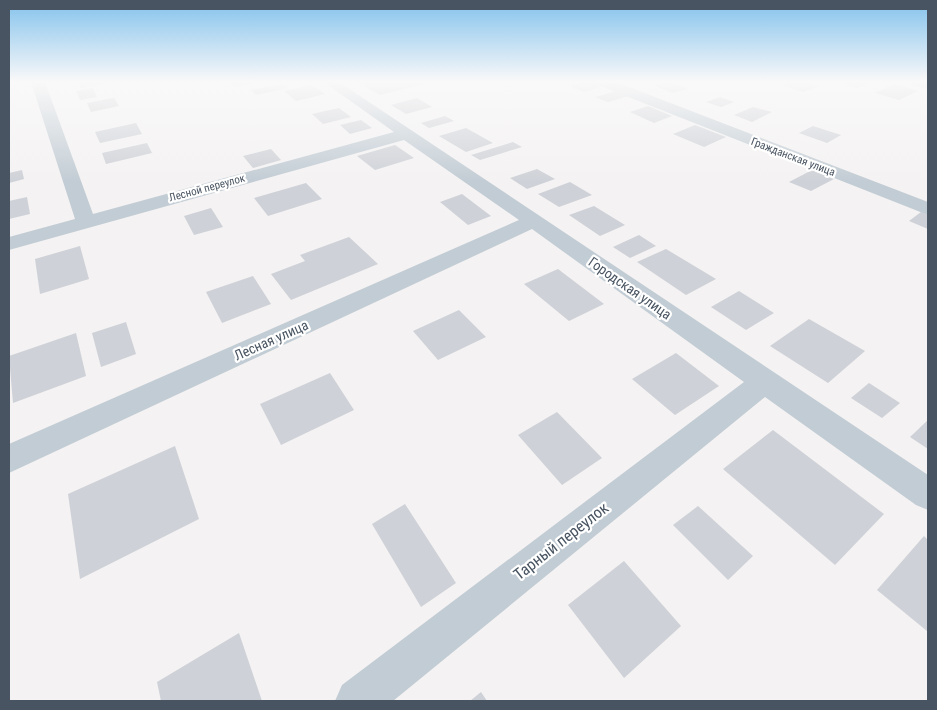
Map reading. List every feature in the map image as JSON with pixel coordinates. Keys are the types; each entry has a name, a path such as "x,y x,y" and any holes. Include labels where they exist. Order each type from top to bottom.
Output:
{"street":[{"path":"49,115 86,222"},
{"name":"Городская улица","path":"378,115 928,494"},
{"name":"Гражданская улица","path":"687,115 928,209"},
{"name":"Лесной переулок","path":"9,244 406,134"},
{"name":"Лесная улица","path":"9,459 534,221"},
{"name":"Тарный переулок","path":"358,701 764,382"}],"building":[{"path":"313,115 349,115 351,117 323,124"},
{"path":"637,115 672,116 654,123"},
{"path":"734,115 766,115 752,122"},
{"path":"445,116 454,121 429,128 421,123"},
{"path":"361,120 372,128 350,134 340,125"},
{"path":"136,123 142,134 100,143 95,132"},
{"path":"695,125 726,137 704,147 673,134"},
{"path":"813,126 841,135 827,143 799,133"},
{"path":"466,128 493,143 466,152 439,136"},
{"path":"513,142 522,147 480,160 471,155"},
{"path":"147,143 152,153 106,164 102,153"},
{"path":"395,145 414,158 375,170 357,156"},
{"path":"271,149 281,160 253,168 243,156"},
{"path":"537,169 555,179 527,189 510,178"},
{"path":"22,170 24,179 9,183 9,173"},
{"path":"812,170 834,179 811,191 789,182"},
{"path":"570,182 592,195 559,207 538,194"},
{"path":"306,183 322,199 268,216 254,198"},
{"path":"462,194 491,216 468,225 440,202"},
{"path":"27,197 30,214 9,219 9,201"},
{"path":"594,206 625,225 600,236 569,215"},
{"path":"211,208 223,227 194,235 184,216"},
{"path":"921,212 928,215 928,229 909,221"},
{"path":"639,235 656,246 630,258 613,247"},
{"path":"349,237 378,264 291,300 271,274 305,261 300,255"},
{"path":"80,246 89,279 40,294 35,259"},
{"path":"666,249 716,279 686,295 637,262"},
{"path":"558,269 604,304 569,321 524,284"},
{"path":"253,276 271,304 222,323 206,292"},
{"path":"739,291 774,313 746,330 711,307"},
{"path":"459,310 486,337 438,360 413,331"},
{"path":"809,319 865,351 828,383 770,346"},
{"path":"126,322 136,354 101,367 92,333"},
{"path":"76,333 86,376 13,403 9,356"},
{"path":"676,353 719,386 675,415 632,379"},
{"path":"330,373 354,410 281,445 260,404"},
{"path":"869,383 900,403 882,418 851,398"},
{"path":"557,412 602,458 562,485 518,435"},
{"path":"928,420 928,449 910,437"},
{"path":"773,430 884,514 835,565 723,469"},
{"path":"175,446 199,519 80,579 68,494"},
{"path":"405,504 456,583 421,607 372,524"},
{"path":"698,506 753,556 728,580 673,525"},
{"path":"924,536 928,540 927,631 877,590"},
{"path":"624,561 681,626 624,678 568,605"},
{"path":"239,633 262,701 161,701 157,682"},
{"path":"481,692 487,701 470,701"}]}
